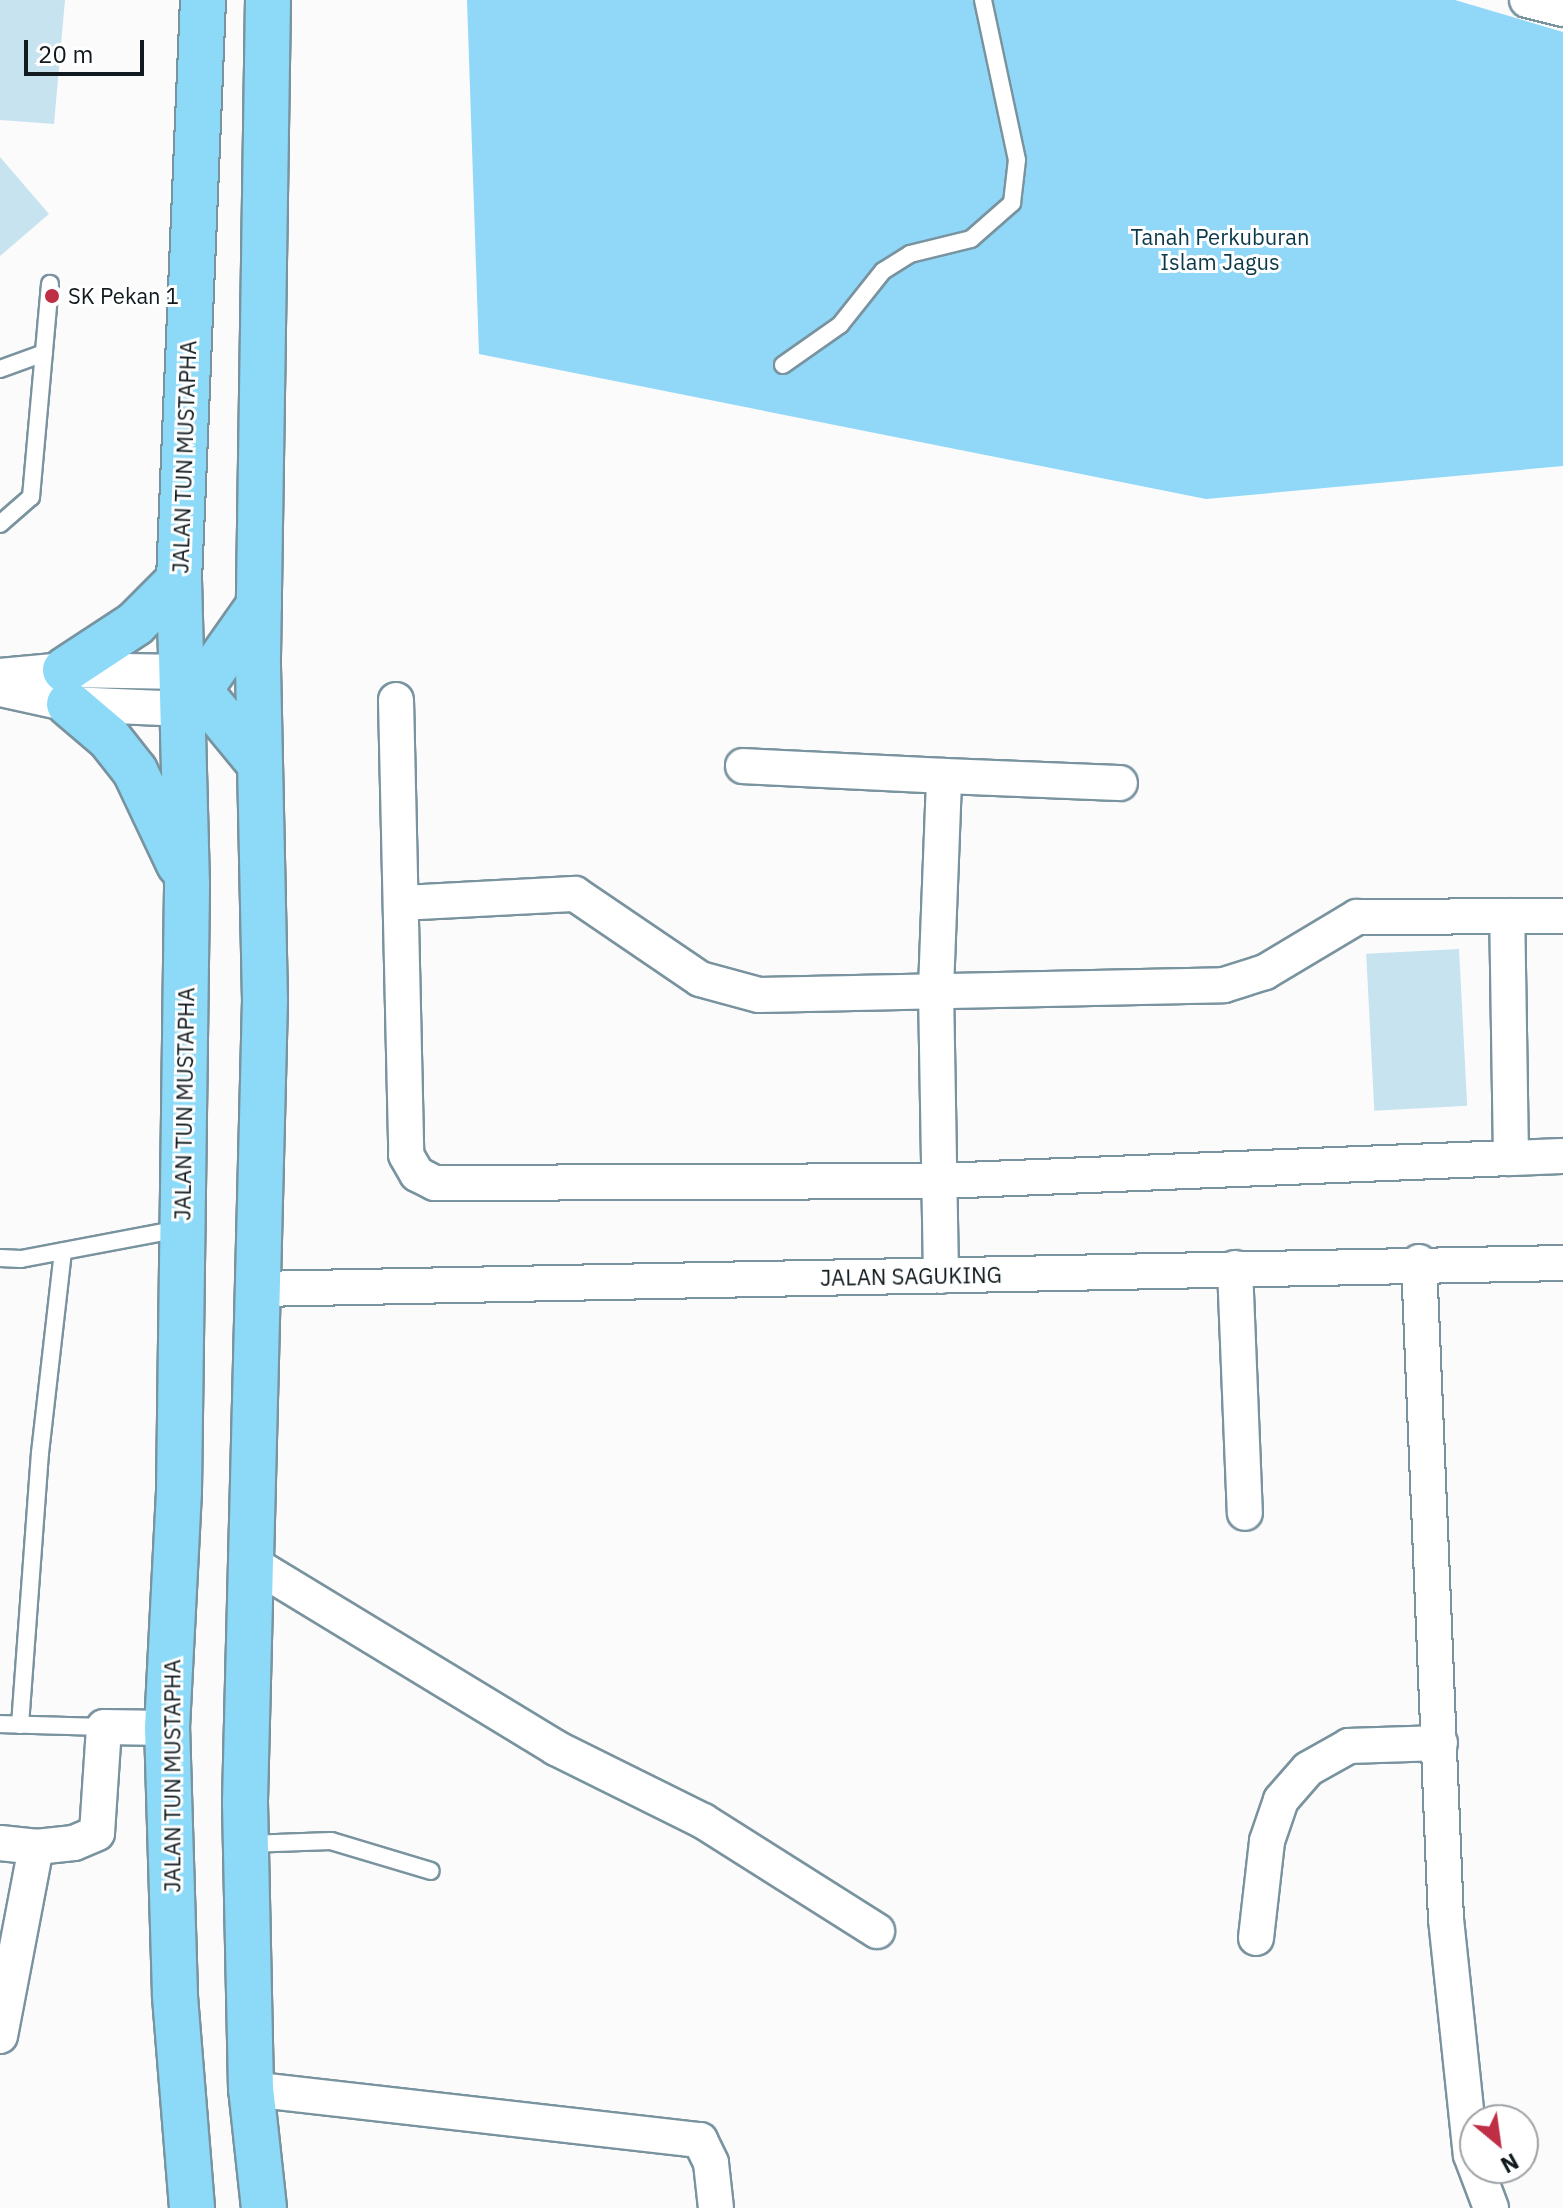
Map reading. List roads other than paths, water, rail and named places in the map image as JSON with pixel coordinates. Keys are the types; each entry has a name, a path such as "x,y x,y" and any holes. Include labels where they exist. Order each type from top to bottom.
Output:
{"main road":[{"name":"JALAN TUN MUSTAPHA","path":"192,2208 175,1995 167,1728 179,1491 190,689 179,580 203,0"},
{"path":"264,2208 251,2089 246,1844 247,1560 265,1001 259,605 268,0"},
{"path":"179,580 67,687 135,771 187,885"},
{"path":"259,605 190,689 259,763"}],"street":[{"path":"1527,0 1563,9"},
{"path":"0,676 67,687"},
{"path":"0,689 190,689"},
{"path":"396,700 406,1155 417,1174 435,1183 940,1181 1563,1156"},
{"path":"743,766 1120,783"},
{"path":"941,1276 936,989 944,776"},
{"path":"402,903 575,894 700,979 733,991 759,995 1224,985 1265,972 1357,917 1563,916"},
{"path":"1507,916 1511,1158"},
{"path":"1419,1262 1446,1919 1471,2155 1491,2208"},
{"name":"JALAN SAGUKING","path":"258,1289 941,1276 1419,1262 1563,1263"},
{"path":"1235,1268 1245,1513"},
{"path":"247,1560 556,1748 631,1781 715,1828 877,1931"},
{"path":"0,1843 36,1847 74,1843 97,1833 104,1727 167,1728"},
{"path":"1256,1938 1267,1841 1281,1800 1308,1769 1349,1746 1440,1743"},
{"path":"0,2036 5,1990 36,1847"},
{"path":"251,2089 700,2140 711,2163 716,2208"}],"lane":[{"path":"783,365 840,325 883,271 910,254 971,239 1012,203 1017,160 1010,112 983,0"},
{"path":"0,524 31,497 50,284"},
{"path":"0,369 44,353"},
{"path":"0,1258 63,1251 182,1229"},
{"path":"20,1725 40,1453 63,1251"},
{"path":"0,1724 104,1727"},
{"path":"246,1844 331,1841 431,1871"}],"place":[{"name":"SK Pekan 1","path":"52,296"}],"park label":[{"name":"Tanah Perkuburan Islam Jagus","path":"1220,248"}]}
